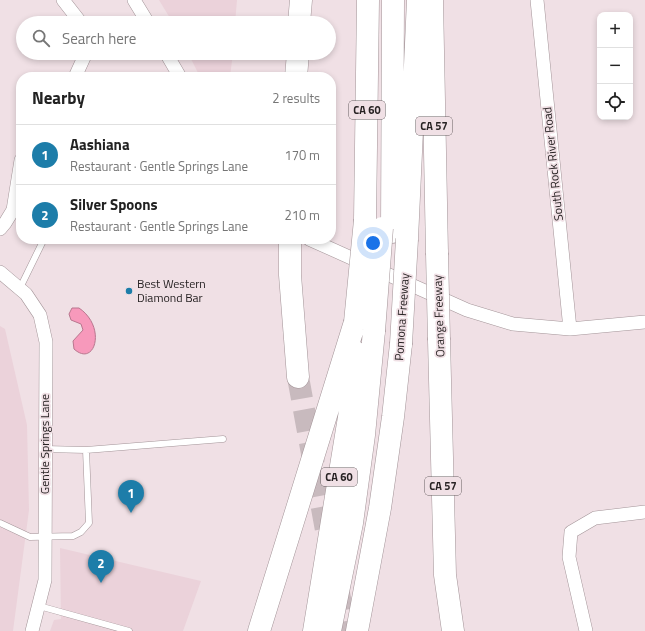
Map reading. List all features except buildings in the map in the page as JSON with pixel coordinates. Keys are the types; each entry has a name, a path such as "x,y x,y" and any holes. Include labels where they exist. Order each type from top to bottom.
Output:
{"highway":[{"path":"300,16 301,0"},
{"name":"Pomona Freeway","path":"314,631 351,405 379,333 387,230 368,0"},
{"path":"386,0 387,230"},
{"path":"387,230 393,0"},
{"name":"Pomona Freeway","path":"357,631 380,508 394,417 379,333 387,230 418,0"},
{"name":"Orange Freeway","path":"432,0 445,575 453,631"},
{"path":"296,72 297,60"},
{"path":"290,244 290,275 298,377"},
{"path":"259,631 379,333"},
{"path":"330,631 352,523 379,333"},
{"path":"341,631 362,517 379,333"}],"street":[{"path":"63,0 76,16"},
{"path":"134,0 144,16"},
{"name":"South Rock River Road","path":"537,0 570,329"},
{"path":"77,72 83,60"},
{"path":"170,60 177,72"},
{"path":"0,229 6,223 13,210 16,191"},
{"path":"320,244 467,310 513,324 570,329 645,322"},
{"name":"Gentle Springs Lane","path":"0,272 26,294 40,315 46,342 45,580 32,631"},
{"path":"586,631 568,557 571,532 595,518 645,512"}],"lane":[{"path":"20,288 42,244"},
{"path":"45,449 86,450 223,439"},
{"path":"0,523 30,538 45,536 73,536 81,532 89,523 86,450"},
{"path":"39,606 129,631"}],"shaded area":[{"path":"159,0 237,0 236,16 169,16"},
{"path":"192,60 232,60 231,72 198,72"},
{"path":"72,308 79,308 88,316 93,325 95,343 88,353 81,353 74,349 73,341 83,330 81,324 71,320 69,314"},
{"path":"0,326 5,329 27,425 29,510 13,631 0,631"},
{"path":"60,548 201,581 183,631 50,631 54,620 61,619"}],"tunnel":[{"path":"298,377 328,541"},
{"path":"338,589 347,631"}],"place":[{"name":"Best Western Diamond Bar","path":"129,291"},
{"name":"Aashiana","path":"131,513"},
{"name":"Silver Spoons","path":"101,583"}]}
